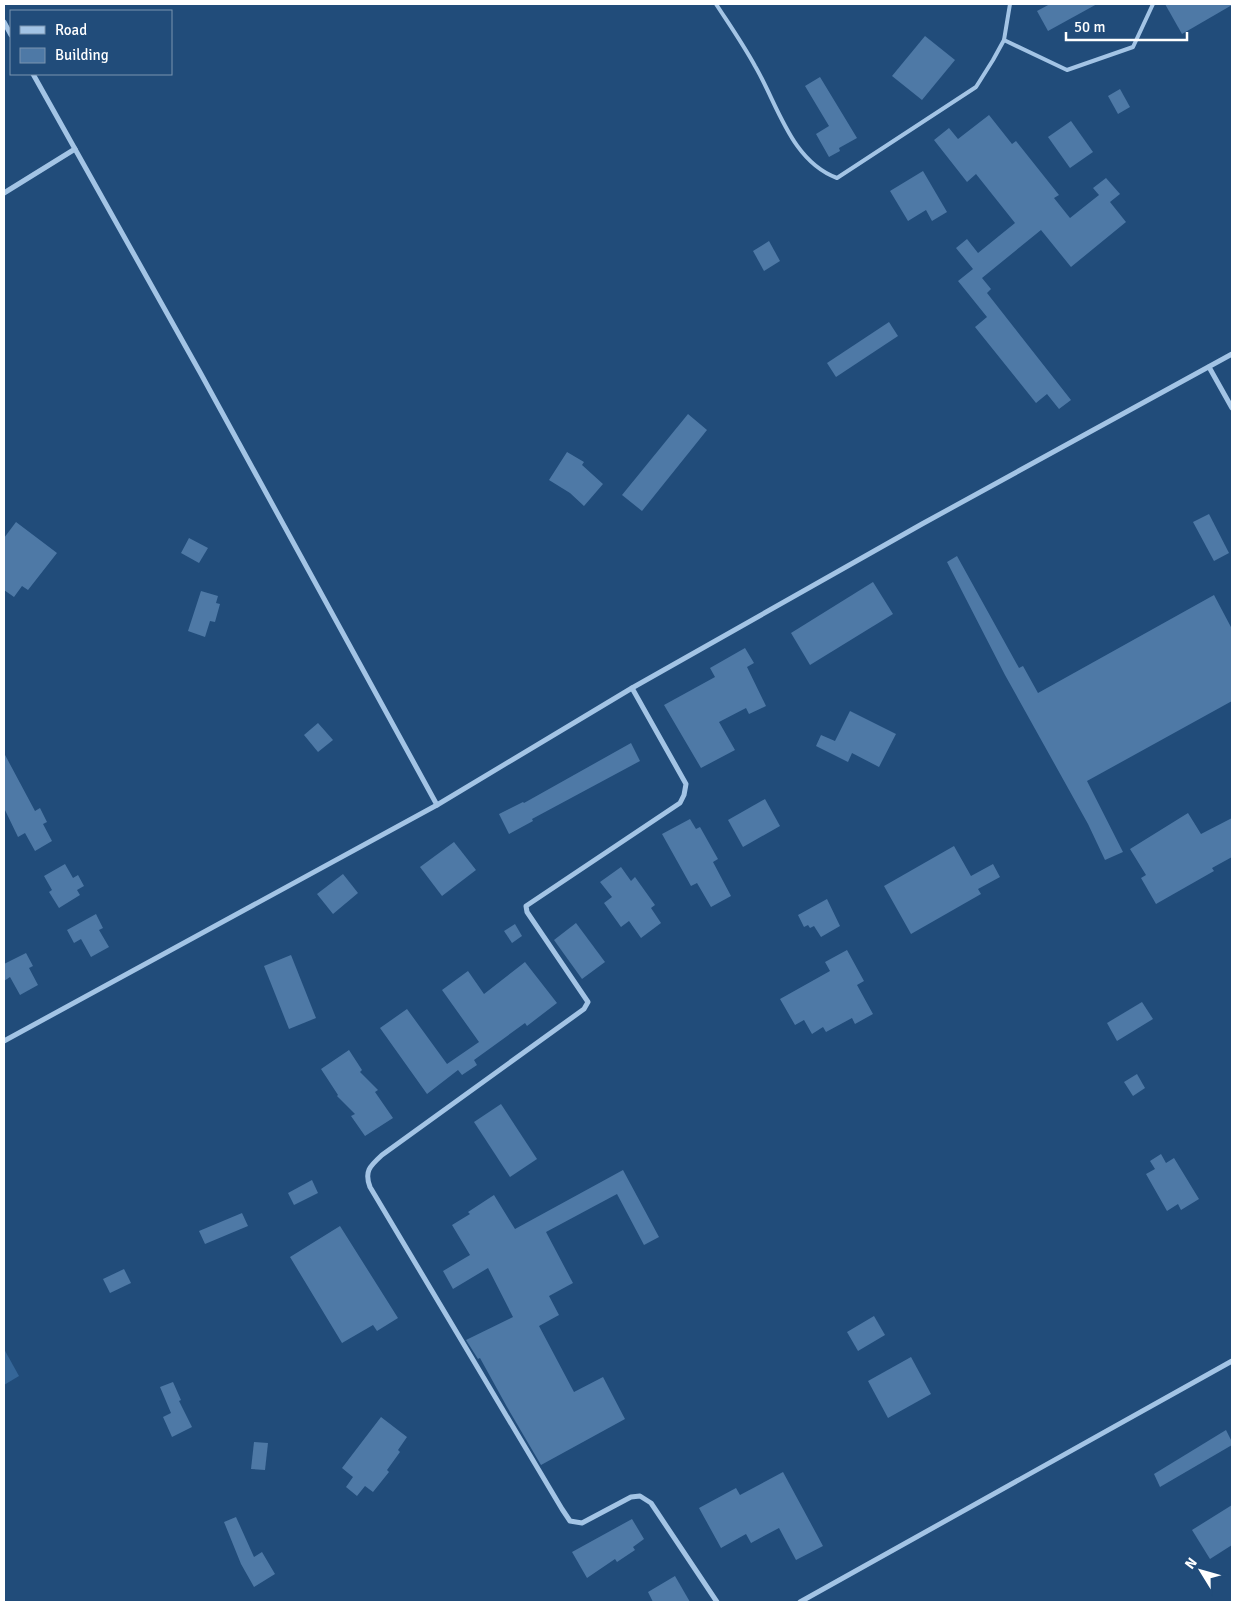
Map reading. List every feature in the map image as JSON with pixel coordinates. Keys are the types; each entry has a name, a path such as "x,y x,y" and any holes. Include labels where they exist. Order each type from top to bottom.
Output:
{"street":[{"path":"4,22 10,33"},
{"path":"34,75 201,374 437,805"},
{"path":"4,193 75,149"},
{"path":"4,1041 437,805 632,688 922,524 1232,354"},
{"path":"1209,368 1232,408"},
{"path":"632,688 686,784 684,795 680,802 526,906 527,912 588,1002 584,1009 382,1155 371,1165 367,1177 375,1196 556,1501 570,1521 582,1523 631,1497 640,1496 651,1503 717,1602"},
{"path":"800,1602 1232,1361"}],"lane":[{"path":"716,4 755,65 795,143 815,167 838,178 976,87 1004,40 1010,4"},
{"path":"1004,40 1067,70 1133,48 1153,4"}],"shaded area":[{"path":"4,1349 19,1376 4,1385"}],"building":[{"path":"1050,4 1097,4 1048,31 1037,11"},
{"path":"1165,4 1232,4 1232,5 1182,34"},
{"path":"925,36 955,60 922,100 892,76"},
{"path":"820,77 857,138 839,148 840,151 829,157 816,134 829,126 805,86"},
{"path":"1120,89 1130,107 1118,114 1108,96"},
{"path":"989,115 1012,144 1016,141 1059,195 1054,198 1070,218 1099,195 1093,188 1106,178 1120,194 1110,202 1126,222 1071,267 1041,230 982,278 991,289 987,293 1071,400 1059,409 1047,394 1036,403 975,327 987,317 958,281 973,269 956,248 967,239 978,253 1015,223 976,174 967,182 934,140 949,128 958,139"},
{"path":"1071,121 1093,152 1070,168 1048,137"},
{"path":"923,171 947,212 932,221 926,210 908,221 890,191"},
{"path":"769,241 780,261 764,271 753,251"},
{"path":"889,322 898,336 836,377 827,363"},
{"path":"688,414 707,430 642,511 622,495"},
{"path":"567,452 584,462 582,465 603,484 584,506 570,493 549,480"},
{"path":"1209,514 1229,553 1214,561 1193,522"},
{"path":"16,522 57,553 28,590 22,586 14,597 4,590 4,538"},
{"path":"189,538 208,548 199,563 181,553"},
{"path":"957,556 1019,668 1023,666 1038,693 1214,595 1232,629 1232,701 1087,781 1123,852 1105,860 1088,824 1005,675 947,562"},
{"path":"873,582 893,614 810,665 791,633"},
{"path":"201,591 218,596 216,603 220,604 215,622 210,621 205,637 188,631"},
{"path":"745,648 754,663 747,667 766,706 749,714 746,708 719,722 735,750 701,768 664,705 715,677 710,668"},
{"path":"850,711 896,734 879,767 852,753 848,762 816,746 821,735 835,741"},
{"path":"318,723 333,740 318,752 304,735"},
{"path":"631,743 640,761 532,819 533,821 509,834 499,814 524,803"},
{"path":"4,753 35,811 40,808 47,822 43,824 52,841 35,851 25,833 18,837 4,808"},
{"path":"765,799 780,826 743,847 728,820"},
{"path":"1188,813 1201,834 1232,818 1232,857 1212,868 1214,871 1156,904 1141,878 1146,875 1130,849"},
{"path":"690,819 696,829 700,827 718,859 713,862 731,896 711,907 697,883 691,886 662,834"},
{"path":"454,842 476,870 442,896 420,867"},
{"path":"954,846 971,876 993,864 1000,877 978,889 981,894 911,934 884,886"},
{"path":"65,864 73,878 78,875 84,886 77,890 80,895 59,908 49,892 52,890 44,876"},
{"path":"621,867 631,881 635,877 655,905 651,908 661,923 641,938 629,921 621,927 604,903 612,897 600,882"},
{"path":"343,874 358,893 333,914 317,894"},
{"path":"827,899 840,926 821,937 814,926 810,928 808,925 804,927 798,915"},
{"path":"96,914 103,928 99,930 109,947 91,957 81,939 74,943 67,930"},
{"path":"576,923 605,962 582,979 554,940"},
{"path":"515,924 522,936 512,943 504,931"},
{"path":"847,950 864,981 857,985 873,1014 855,1024 852,1018 826,1032 823,1027 812,1034 804,1020 795,1025 780,999 830,971 825,962"},
{"path":"26,953 33,966 29,968 38,985 20,995 10,977 4,981 4,964"},
{"path":"291,955 316,1018 289,1029 264,966"},
{"path":"525,962 557,1003 527,1026 525,1023 474,1060 477,1065 462,1075 458,1070 427,1094 380,1028 407,1009 447,1064 479,1042 442,990 468,971 484,994"},
{"path":"1142,1002 1153,1019 1117,1041 1107,1023"},
{"path":"349,1050 362,1070 360,1072 378,1090 375,1092 393,1118 365,1136 351,1116 355,1114 337,1096 321,1069"},
{"path":"1137,1074 1145,1088 1133,1096 1124,1082"},
{"path":"501,1104 537,1159 510,1177 474,1122"},
{"path":"1161,1154 1166,1163 1174,1158 1199,1199 1181,1210 1178,1204 1167,1211 1146,1174 1155,1169 1150,1161"},
{"path":"623,1170 659,1237 644,1245 617,1194 546,1232 573,1283 549,1296 559,1315 539,1326 574,1392 603,1377 625,1419 541,1465 480,1358 478,1359 466,1340 513,1317 488,1268 453,1289 443,1271 470,1255 452,1225 470,1214 468,1212 494,1195 515,1229"},
{"path":"312,1180 318,1193 294,1205 288,1193"},
{"path":"242,1213 248,1226 205,1244 199,1231"},
{"path":"340,1226 398,1318 377,1331 373,1325 342,1343 290,1257"},
{"path":"124,1269 131,1283 110,1293 103,1279"},
{"path":"874,1316 885,1335 858,1351 847,1332"},
{"path":"911,1357 931,1394 888,1418 868,1381"},
{"path":"173,1382 181,1400 179,1401 192,1427 172,1437 163,1417 171,1413 160,1387"},
{"path":"381,1417 407,1437 398,1450 400,1452 387,1470 389,1472 373,1492 365,1486 357,1496 346,1487 353,1477 342,1468"},
{"path":"1226,1430 1232,1445 1160,1487 1154,1474"},
{"path":"254,1442 268,1443 265,1470 251,1469"},
{"path":"783,1472 823,1546 796,1560 779,1528 751,1543 746,1534 721,1548 699,1508 736,1488 740,1495"},
{"path":"1232,1505 1232,1545 1210,1559 1192,1530"},
{"path":"236,1517 254,1557 262,1552 275,1574 254,1587 241,1564 224,1522"},
{"path":"632,1519 644,1539 633,1547 635,1550 617,1562 615,1559 587,1578 572,1552"},
{"path":"675,1576 690,1602 653,1602 648,1592"}]}
